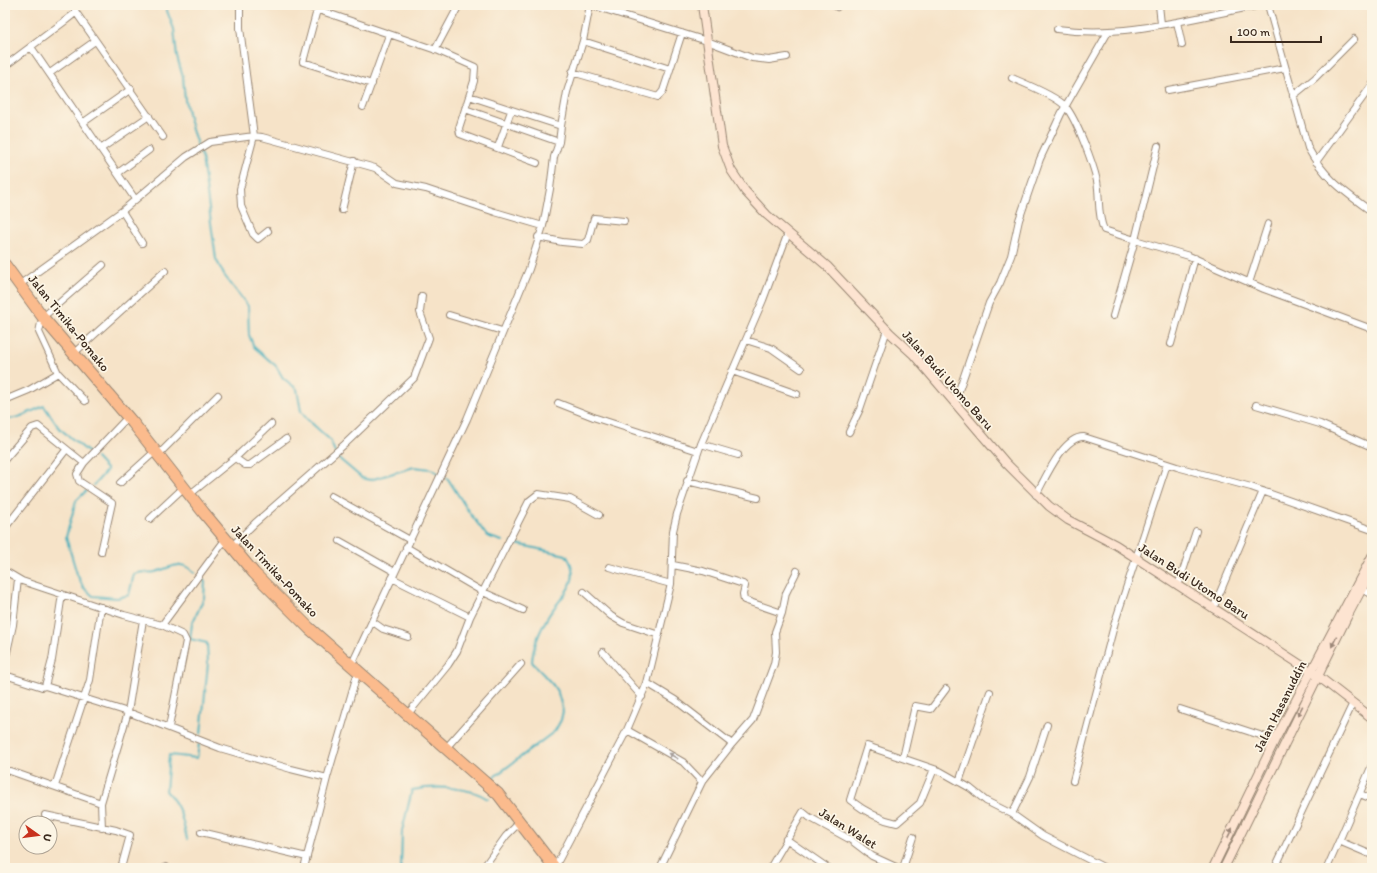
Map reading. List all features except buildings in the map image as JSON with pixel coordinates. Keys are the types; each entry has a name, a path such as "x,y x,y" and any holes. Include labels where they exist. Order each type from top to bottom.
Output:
{"highway":[{"name":"Jalan Timika-Pomako","path":"5,265 42,320 74,353 155,454 184,493 286,615 476,783 553,868"},
{"name":"Jalan Timika-Pomako","path":"6,276 124,420 155,454"},
{"name":"Jalan Timika-Pomako","path":"227,546 291,612 498,794 553,868"}],"street":[{"path":"240,5 240,28 254,136 240,189 241,206 253,234 258,240 268,231"},
{"path":"304,5 436,50 475,67 476,71 459,128 460,134 498,147 537,163"},
{"path":"436,50 459,5"},
{"path":"351,666 474,404 502,331 526,275 543,226 554,157 559,142 572,72 583,41 590,5 707,41 762,60 786,57"},
{"name":"Jalan Budi Utomo Baru","path":"702,5 718,129 722,146 731,170 745,191 776,224 827,266 887,330 913,354 998,454 1036,495 1068,520 1116,545 1212,609 1318,676 1372,718"},
{"path":"1159,5 1161,24"},
{"path":"1057,28 1088,33 1108,32 1177,22 1261,5"},
{"path":"1268,5 1303,134 1316,162 1332,182 1370,210 1372,203"},
{"path":"5,66 31,47 77,7 95,41 131,89 163,137"},
{"path":"317,10 303,62 372,84"},
{"path":"1177,22 1182,45"},
{"path":"955,402 989,304 1000,283 1011,256 1019,220 1027,194 1051,135 1108,32"},
{"path":"572,72 658,97 663,92 682,34"},
{"path":"363,107 389,35"},
{"path":"1293,96 1315,78 1354,39"},
{"path":"50,73 95,41"},
{"path":"583,41 670,69"},
{"path":"31,47 102,148 135,199"},
{"path":"1168,90 1285,68"},
{"path":"1012,78 1050,96 1066,107 1078,132 1096,180 1099,214 1104,230 1195,258 1249,283 1372,329"},
{"path":"1316,162 1372,85"},
{"path":"84,122 131,89"},
{"path":"469,96 511,111 561,126"},
{"path":"465,110 559,142"},
{"path":"498,147 511,111"},
{"path":"102,148 149,116"},
{"path":"19,285 122,211 206,143 254,136 291,144 375,168 397,183 426,189 543,226"},
{"path":"1113,316 1135,240 1158,146"},
{"path":"118,173 149,150"},
{"path":"342,210 354,162"},
{"path":"122,211 142,244"},
{"path":"538,237 562,242 583,244 588,240 594,218 624,221"},
{"path":"1249,283 1268,224"},
{"path":"553,868 627,730 647,684 671,584 674,523 687,481 698,451 763,300 788,233"},
{"path":"1171,344 1195,258"},
{"path":"85,401 58,373 39,332 42,320 103,265"},
{"path":"74,353 165,271"},
{"path":"162,625 227,546 324,463 414,378 429,338 420,312 422,296"},
{"path":"450,315 502,331"},
{"path":"850,432 859,414 887,330"},
{"path":"746,340 771,348 801,369"},
{"path":"732,371 797,394"},
{"path":"5,400 29,390 58,373"},
{"path":"120,483 155,454 218,395"},
{"path":"558,403 596,418 698,451"},
{"path":"1256,405 1315,422 1372,447"},
{"path":"101,552 113,506 111,501 78,479 78,472 84,463 124,420"},
{"path":"150,519 184,493 235,458 271,424"},
{"path":"5,459 35,426 41,427 66,450 84,463"},
{"path":"1036,495 1066,446 1072,439 1084,437 1167,464 1264,491 1372,530"},
{"path":"235,458 245,465 250,465 286,439"},
{"path":"701,444 738,455"},
{"path":"5,528 66,450"},
{"path":"1073,781 1115,622 1167,464"},
{"path":"687,481 758,498"},
{"path":"1212,609 1264,491"},
{"path":"407,715 453,658 470,617 525,508 538,494 570,499 599,515"},
{"path":"331,496 410,540"},
{"path":"1178,586 1196,531"},
{"path":"340,541 394,575 470,617"},
{"path":"406,547 483,592 523,610"},
{"name":"Jalan Hasanuddin","path":"1224,868 1362,590 1370,568 1372,556"},
{"path":"673,565 703,571 744,584 744,600 782,613"},
{"path":"610,567 671,584"},
{"name":"Jalan Hasanuddin","path":"1213,868 1310,671 1370,568"},
{"path":"5,571 18,579 101,607 162,625 183,635 186,641 169,727"},
{"path":"660,868 702,782 753,720 774,664 776,652 775,632 782,613 786,593 797,571"},
{"path":"5,661 13,625 18,579"},
{"path":"1362,590 1372,594"},
{"path":"584,592 614,618 659,635"},
{"path":"45,686 52,660 62,594"},
{"path":"56,786 93,668 101,607"},
{"path":"102,828 101,803 128,712 143,620"},
{"path":"372,622 383,629 408,637"},
{"path":"603,652 642,697"},
{"path":"446,748 521,664"},
{"path":"5,674 42,687 45,686 85,697 169,727 220,748 327,778"},
{"path":"304,868 327,778 356,678"},
{"path":"647,684 675,700 732,744"},
{"path":"903,758 915,706 931,708 946,689"},
{"path":"959,782 990,692"},
{"path":"1275,868 1353,703"},
{"path":"1180,709 1275,740"},
{"path":"1012,814 1030,776 1047,725"},
{"path":"627,730 684,762 702,782"},
{"path":"934,769 920,803 897,823 886,821 850,800 867,746 934,769 970,788 986,801 1012,814 1043,836 1105,868"},
{"path":"1327,868 1372,765"},
{"path":"10,771 101,803"},
{"path":"1360,794 1372,799"},
{"name":"Jalan Walet","path":"770,868 803,812 809,817 851,840 872,856 898,868"},
{"path":"58,818 116,830 130,835 120,868"},
{"path":"483,868 506,836 516,826"},
{"path":"201,832 307,857"},
{"path":"903,868 913,837"},
{"path":"786,839 828,868"},
{"path":"1339,841 1372,855"}],"waterway":[{"path":"167,5 167,11 174,29 177,57 183,77 185,100 192,130 202,158 216,259 224,275 248,306 249,335 254,347 276,366 283,378 297,389 301,411 306,418 330,440 337,457 362,478 370,480 414,467 431,469 448,479 469,512 487,536 502,541"},
{"path":"5,420 19,417 44,406 59,428 88,452"},
{"path":"94,485 107,470 96,458"},
{"path":"86,491 76,501 66,537 77,574 83,587 93,596 117,598 129,595 134,574 138,573 153,572 176,565 190,568 195,573"},
{"path":"492,784 494,777 555,731 561,720 563,711 558,693 553,685 532,662 535,644 543,626 549,615 565,594 572,580 573,573 571,564 566,555 512,543"},
{"path":"201,734 208,663 207,643 190,639 192,624 204,598 205,582 203,580"},
{"path":"187,839 178,808 166,791 169,755 197,758 199,744"},
{"path":"401,868 402,831 412,790 430,788 461,789 488,799"}]}
